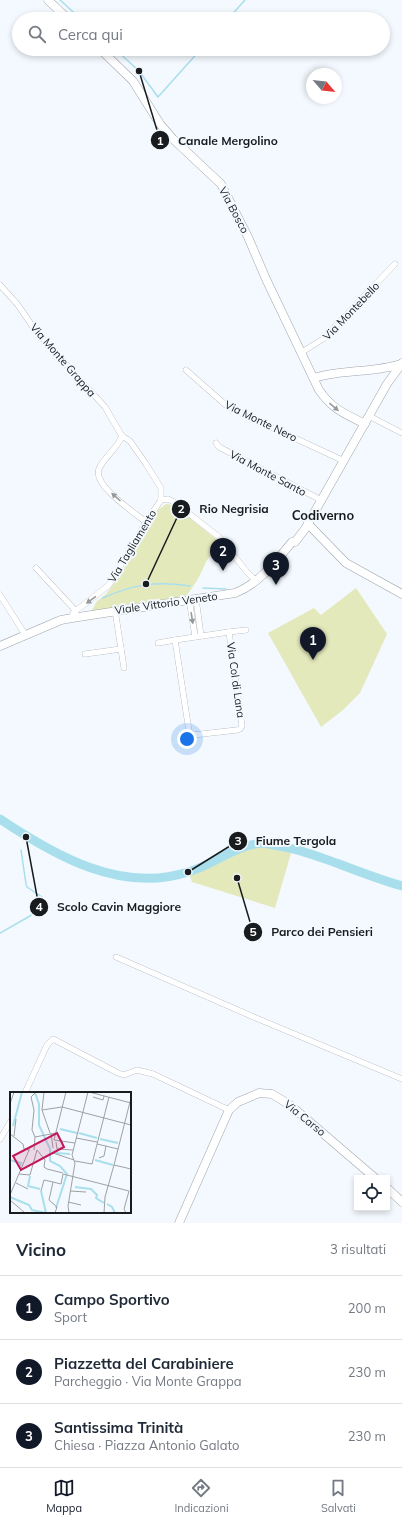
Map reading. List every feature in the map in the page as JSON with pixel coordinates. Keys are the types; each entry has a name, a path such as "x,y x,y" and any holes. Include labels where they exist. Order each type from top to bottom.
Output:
{"street":[{"path":"48,0 61,12"},
{"name":"Via Bosco","path":"107,56 133,81 160,124 172,139 221,184 248,237 266,279 322,394 333,407 365,424"},
{"name":"Via Montebello","path":"302,352 323,339 395,264"},
{"name":"Via Monte Grappa","path":"0,285 18,305 35,330 105,407 122,436 130,441 161,488 161,500"},
{"path":"314,378 339,373 379,369 402,364"},
{"path":"402,364 390,380 308,524 346,563 402,594"},
{"path":"379,369 387,374 390,380"},
{"name":"Via Monte Nero","path":"186,370 228,407 344,461"},
{"path":"369,416 402,433"},
{"path":"122,436 99,468 98,476 102,484 112,494 146,522"},
{"name":"Via Monte Santo","path":"216,443 220,447 321,500"},
{"path":"161,500 168,499 174,502 219,537 256,581"},
{"name":"Via Tagliamento","path":"0,646 74,614 109,585 146,522 161,500"},
{"name":"Viale Vittorio Veneto","path":"74,614 115,610 235,593 249,587 256,581 292,542 295,542 308,524"},
{"path":"36,568 74,614"},
{"path":"0,595 26,636"},
{"path":"193,599 198,636"},
{"path":"115,610 124,668"},
{"name":"Via Col di Lana","path":"229,632 242,726 239,730 196,736 189,731 175,640 198,636 229,632 246,630"},
{"path":"158,643 175,640"},
{"path":"85,654 121,649"},
{"path":"116,957 256,1018 402,1078"},
{"path":"26,1092 47,1045 53,1039 124,1075 137,1070 153,1074 229,1110 179,1223"},
{"name":"Via Carso","path":"229,1110 238,1102 259,1093 272,1094 290,1105 372,1175"},
{"path":"0,1140 10,1123"},
{"path":"390,1191 402,1202"}],"green space":[{"path":"166,504 173,505 221,543 207,561 191,589 185,597 91,612 97,601 106,594 119,577 158,510"},
{"path":"356,588 387,634 360,693 343,710 321,727 268,633 314,608 321,615"},
{"path":"263,846 292,850 275,908 192,882 189,874 233,853"}],"waterway":[{"path":"60,0 73,12"},
{"path":"234,12 245,0"},
{"path":"123,56 139,71 158,97 195,56"},
{"path":"103,598 114,593 145,585 166,584 190,586"},
{"path":"203,588 226,589"},
{"path":"0,819 43,846 89,867 113,874 138,878 163,878 197,869 241,848 261,843 302,851 378,879 402,886"},
{"path":"0,933 30,916 40,906 42,897 27,887 21,850"}],"place":[{"name":"Canale Mergolino","path":"139,71"},
{"name":"Piazzetta del Carabiniere","path":"223,571"},
{"name":"Rio Negrisia","path":"146,584"},
{"name":"Santissima Trinità","path":"276,585"},
{"name":"Campo Sportivo","path":"313,660"},
{"name":"Scolo Cavin Maggiore","path":"26,837"},
{"name":"Fiume Tergola","path":"188,872"},
{"name":"Parco dei Pensieri","path":"237,878"}],"district":[{"name":"Codiverno","path":"323,515"}]}
